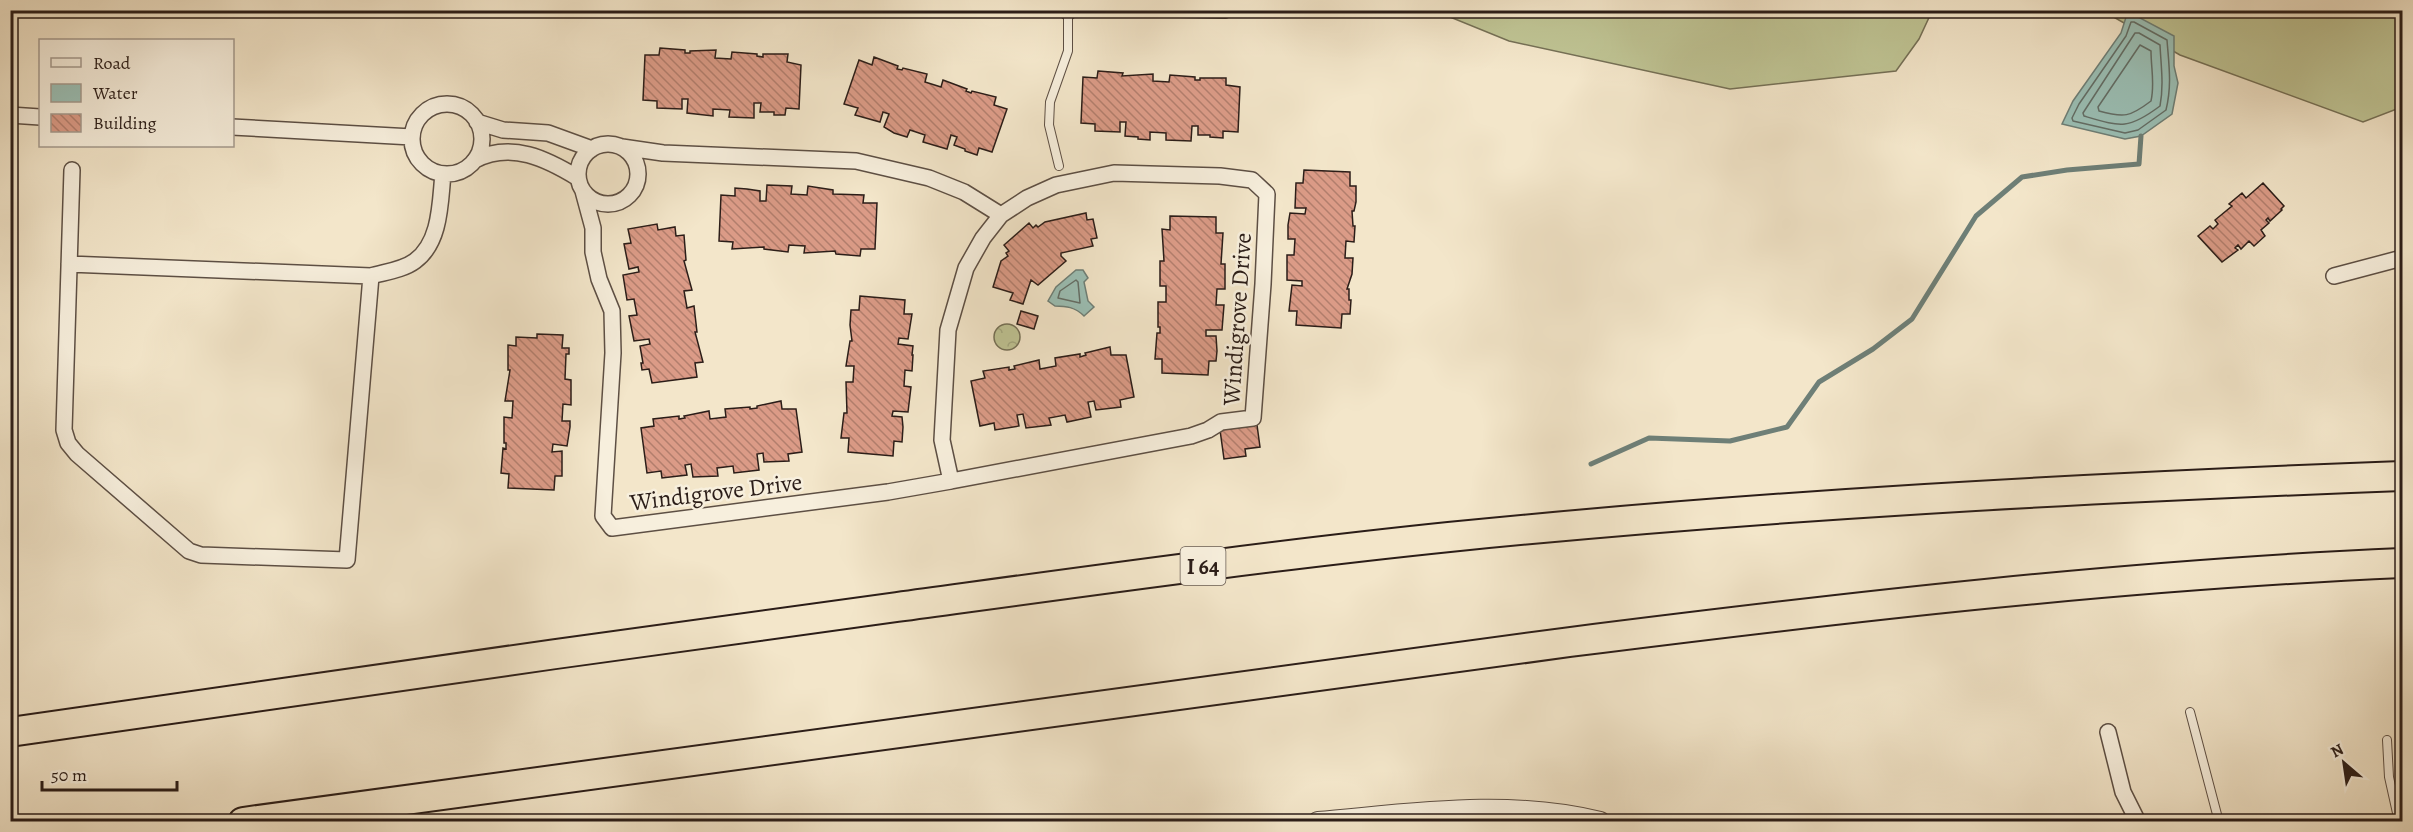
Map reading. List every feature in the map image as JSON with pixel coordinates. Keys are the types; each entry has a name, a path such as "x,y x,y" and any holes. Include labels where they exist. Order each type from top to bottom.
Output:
{"highway":[{"name":"I 64","path":"10,732 620,644 1065,584 1444,538 1785,508 1984,494 2403,476"},
{"path":"243,822 1363,669 1752,619 2084,584 2312,566 2403,563"}],"street":[{"path":"592,149 554,135 532,131 503,130 477,122 461,107 447,104 439,105 420,117 412,137 415,154 420,162 435,172 455,173 489,153 515,151 548,161 581,185 596,202 612,204 620,202 632,191 638,176 663,153"},
{"path":"10,115 39,117"},
{"path":"475,160 482,141 477,122"},
{"path":"234,127 412,137"},
{"path":"581,185 579,166 583,158 592,149 604,144 663,153 856,161 929,178 964,192 1001,215"},
{"path":"621,147 629,152 637,167 638,176"},
{"path":"72,170 64,430 68,443 77,454 189,550 201,555 347,560 371,276"},
{"name":"Windigrove Drive","path":"581,185 592,228 593,252 598,279 612,311 613,353 603,516 612,528 877,494 951,481 1191,436 1221,422 1253,418 1267,194 1252,180 1220,176 1114,173 1056,185 1027,198 1001,215 983,238 966,268 948,330 942,440 951,481"},
{"path":"69,264 371,276 415,261 426,249 433,237 439,215 444,174"},
{"path":"592,228 601,214 612,204"},
{"path":"2334,276 2403,258"},
{"path":"2108,732 2123,792 2138,822"},
{"path":"1318,822 1464,810 1511,809 1556,813 1600,822"}],"lane":[{"path":"1041,10 1226,15"},
{"path":"1059,166 1049,125 1049,113 1050,102 1068,51 1068,11"},
{"path":"2190,712 2219,822"},
{"path":"2386,740 2389,777 2399,822"}],"green space":[{"path":"1932,10 1919,39 1896,71 1730,89 1509,41 1450,17 1457,11"},
{"path":"2103,11 2402,11 2402,107 2363,122 2180,55"},
{"path":"1007,324 1016,328 1020,337 1016,346 1007,350 998,346 994,337 998,328"},
{"path":"775,815 793,821 706,821 712,820"}],"water":[{"path":"2128,11 2140,11 2138,17 2174,36 2174,66 2178,83 2172,114 2141,136 2125,139 2062,124 2073,101 2121,33"},
{"path":"1076,270 1083,270 1088,278 1084,282 1088,301 1094,307 1084,316 1074,309 1055,306 1048,301 1056,287"}],"building":[{"path":"660,48 685,50 685,53 716,50 715,58 731,59 732,52 757,54 763,57 763,54 788,54 787,62 801,65 799,109 786,108 785,115 774,115 774,112 760,112 761,103 754,103 754,118 729,117 730,110 713,109 713,116 687,113 688,99 682,99 682,109 657,108 657,101 643,100 645,55 659,55"},
{"path":"874,57 898,66 897,69 902,70 903,68 927,74 925,82 941,87 943,80 967,89 966,91 971,93 972,91 996,97 994,105 1007,109 992,152 979,148 977,155 965,151 954,145 957,137 951,135 947,149 923,142 925,135 910,130 907,137 894,133 884,127 889,114 883,112 880,122 855,115 858,108 844,104 859,60 872,65"},
{"path":"1098,71 1123,73 1122,76 1153,74 1153,81 1169,82 1170,75 1195,77 1195,80 1226,78 1226,85 1240,87 1238,132 1223,131 1223,138 1210,137 1210,135 1198,135 1198,126 1192,126 1191,141 1166,140 1166,133 1150,132 1150,140 1125,136 1126,122 1120,122 1120,132 1095,131 1095,124 1081,123 1083,77 1097,78"},
{"path":"1304,170 1350,172 1350,186 1356,186 1356,202 1354,211 1352,211 1353,226 1355,226 1354,242 1346,241 1345,258 1353,258 1352,274 1347,289 1349,289 1349,300 1351,300 1350,314 1342,314 1341,328 1296,325 1297,311 1289,311 1292,285 1302,286 1302,281 1287,280 1287,255 1294,255 1295,239 1288,239 1290,213 1305,214 1306,208 1295,208 1296,183 1303,183"},
{"path":"2263,183 2284,206 2282,210 2270,221 2268,218 2266,220 2269,223 2261,230 2265,236 2254,246 2249,241 2241,249 2238,245 2235,248 2238,250 2222,262 2198,236 2210,226 2213,229 2218,224 2215,220 2232,206 2229,204 2242,193 2246,198"},
{"path":"767,185 792,186 791,194 807,195 808,186 833,190 833,194 864,195 863,203 877,203 875,249 861,249 860,256 836,254 835,251 804,253 805,246 789,245 788,252 764,249 764,247 732,249 733,242 719,241 721,195 735,196 735,188 747,189 760,191 760,201 766,201"},
{"path":"1086,213 1087,220 1093,219 1097,238 1091,239 1093,246 1061,253 1066,261 1038,285 1031,280 1023,304 1010,300 1013,293 993,287 1001,261 1008,256 1006,253 1009,251 1004,245 1029,223 1033,228 1045,222"},
{"path":"1170,216 1216,217 1216,233 1223,233 1221,264 1225,264 1225,289 1217,289 1216,305 1224,305 1222,330 1206,330 1206,336 1216,336 1217,351 1216,361 1209,361 1208,375 1162,373 1162,359 1155,359 1157,333 1160,333 1158,302 1166,302 1166,286 1160,286 1160,261 1164,261 1162,229 1170,230"},
{"path":"657,224 658,230 675,227 676,236 684,235 686,260 684,261 692,290 684,291 687,308 694,306 697,332 695,332 703,362 695,363 697,377 652,383 649,369 642,370 641,363 643,363 640,346 650,344 649,339 634,341 629,316 637,315 634,299 627,300 623,275 639,272 638,267 629,269 624,244 631,243 628,229"},
{"path":"860,296 905,300 904,314 912,314 908,339 899,338 898,344 913,346 913,355 912,371 905,370 904,386 911,387 908,412 893,411 892,416 902,417 903,427 902,442 894,441 893,456 848,452 849,438 841,438 844,413 847,413 846,382 853,382 854,366 846,366 850,341 852,341 851,310 859,310"},
{"path":"1021,311 1038,316 1034,329 1017,324"},
{"path":"537,334 563,335 562,348 569,348 569,354 566,354 565,379 571,380 571,405 563,404 562,421 570,421 570,427 567,446 553,444 552,452 562,451 562,476 555,476 554,490 508,488 509,474 501,473 503,448 506,449 504,417 512,418 513,401 505,401 510,370 508,370 508,345 516,346 516,337 537,338"},
{"path":"1110,347 1111,355 1126,355 1134,397 1120,400 1121,407 1096,410 1094,401 1088,402 1091,417 1067,422 1065,415 1049,418 1051,425 1026,428 1023,414 1017,415 1019,426 995,430 994,423 980,426 971,381 985,378 983,371 1009,367 1009,370 1015,369 1014,366 1039,360 1040,369 1056,366 1055,358 1080,354 1080,357 1086,355 1085,353"},
{"path":"781,401 782,409 796,409 802,452 788,454 789,461 764,462 763,453 757,454 759,470 734,473 733,466 717,468 718,476 693,477 691,464 685,465 687,475 662,478 661,471 647,473 641,428 654,426 653,419 679,416 679,419 709,411 710,419 726,417 725,409 757,408 757,406"},
{"path":"1257,425 1260,447 1245,449 1246,456 1224,459 1220,430"}],"waterway":[{"path":"1591,464 1649,438 1730,441 1787,427 1819,382 1873,349 1912,319 1976,216 2022,177 2067,170 2139,164 2141,136"}]}
